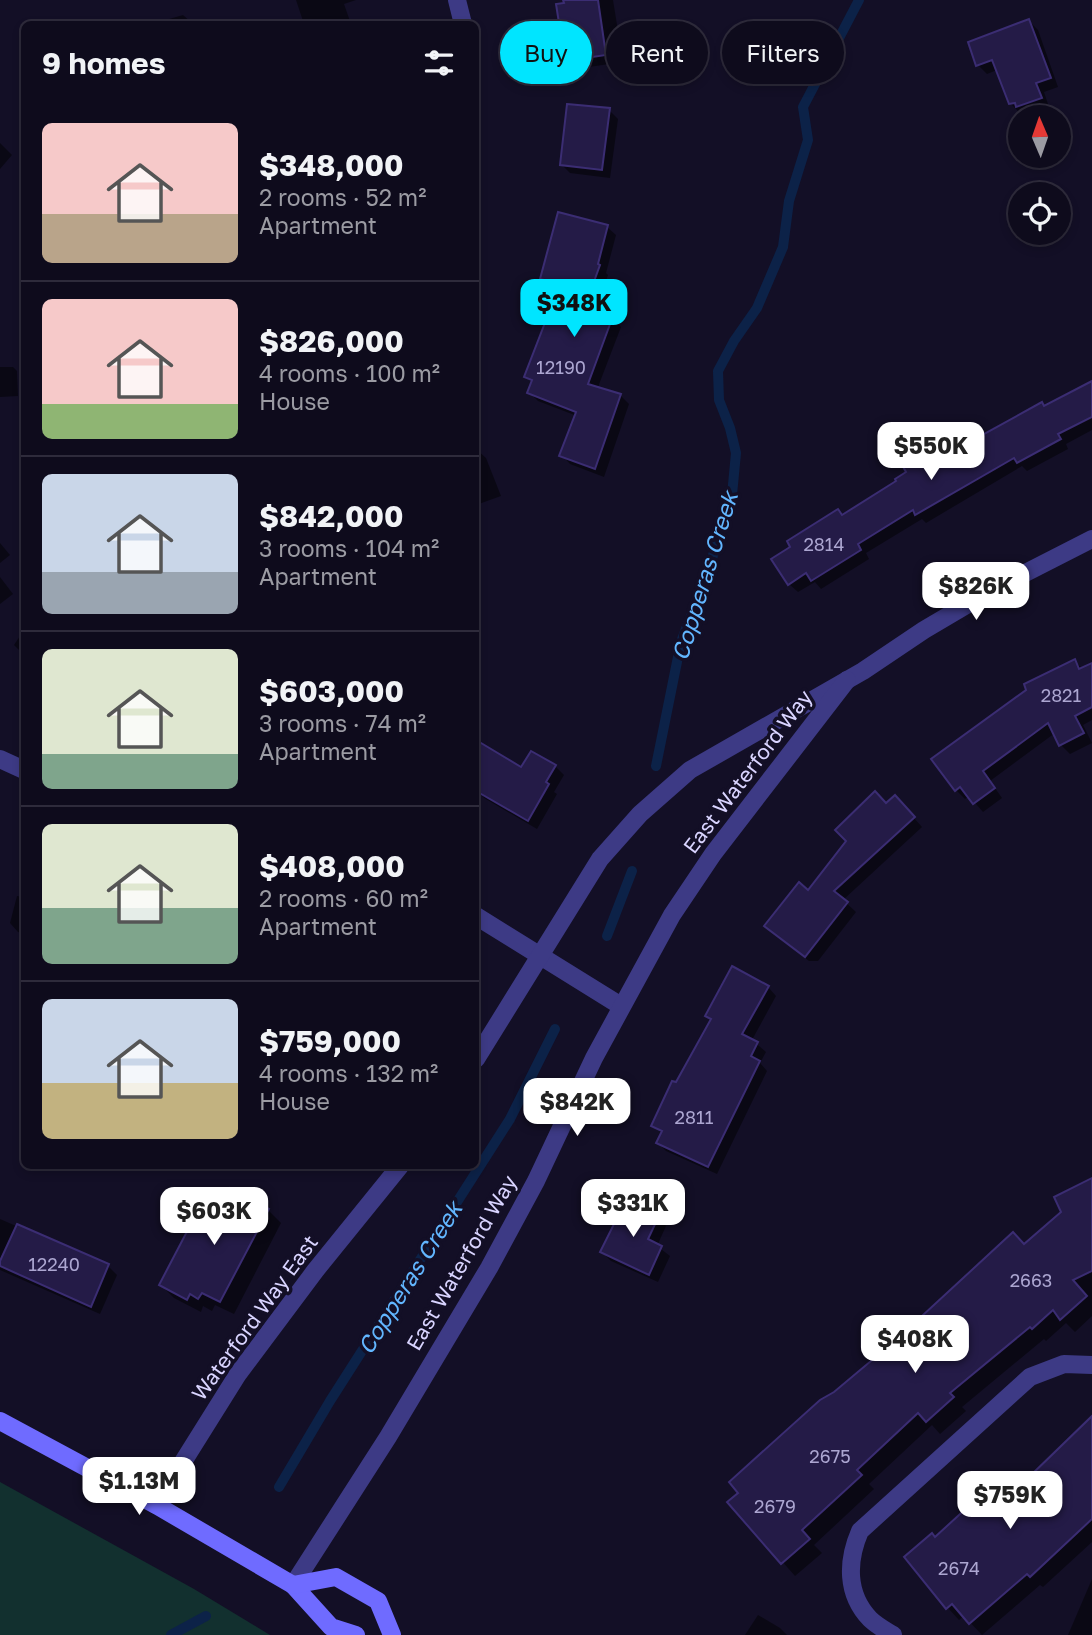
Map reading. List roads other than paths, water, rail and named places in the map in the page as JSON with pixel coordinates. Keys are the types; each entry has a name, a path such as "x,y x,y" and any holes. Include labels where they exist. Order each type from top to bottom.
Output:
{"main road":[{"path":"0,1421 156,1504 293,1586 331,1627 356,1635"},
{"path":"293,1586 336,1577 378,1601 392,1635"}],"street":[{"path":"457,0 462,21"},
{"path":"479,1054 600,859 640,814 703,761 847,680 990,591 1092,538"},
{"name":"East Waterford Way","path":"293,1586 388,1437 489,1268 536,1181 593,1058 672,915 713,854 847,680"},
{"path":"0,759 21,769"},
{"path":"479,918 621,1006"},
{"name":"Waterford Way East","path":"156,1504 238,1374 315,1271 398,1169"},
{"path":"892,1635 870,1619 857,1598 850,1573 852,1551 860,1531 1030,1377 1064,1364 1092,1365"}],"waterway":[{"name":"Copperas Creek","path":"656,766 681,642 708,571 732,495 736,453 719,400 718,371 734,341 757,308 783,247 789,201 808,140 803,107 859,0"},
{"name":"Copperas Creek","path":"607,936 632,871"},
{"name":"Copperas Creek","path":"479,1168 510,1119 555,1029"},
{"name":"Copperas Creek","path":"279,1487 330,1401 478,1169"},
{"name":"Copperas Creek","path":"171,1635 206,1616"}]}
